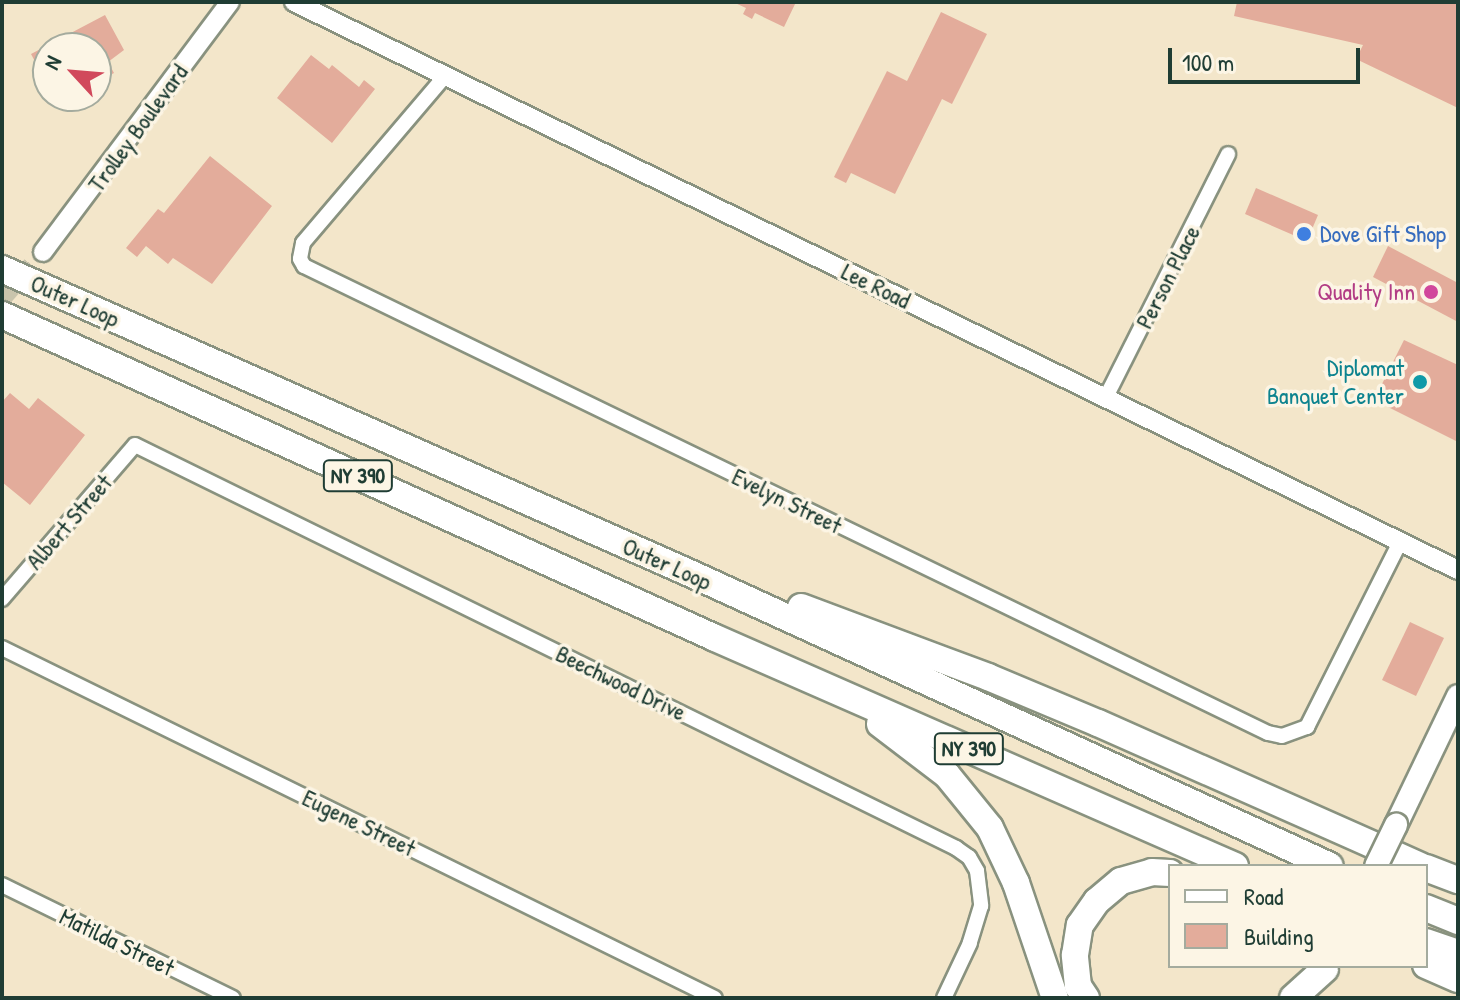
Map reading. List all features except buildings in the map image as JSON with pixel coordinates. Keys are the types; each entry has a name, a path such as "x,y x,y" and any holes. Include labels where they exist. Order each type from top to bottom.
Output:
{"highway":[{"name":"Outer Loop","path":"2,269 683,570 1326,864"},
{"name":"Outer Loop","path":"2,315 713,637 1228,864"},
{"path":"683,570 737,581 852,628 988,677 1417,864"},
{"path":"713,637 889,729 930,759 963,790 1001,848 1055,998"},
{"path":"1428,869 1458,880"},
{"path":"1086,998 1078,986 1075,955 1080,925 1097,901 1121,881 1152,872 1168,873"},
{"path":"1428,909 1458,921"},
{"path":"1428,943 1458,953"},
{"path":"1428,966 1458,979"},
{"path":"1293,998 1326,968"}],"main road":[{"path":"1377,864 1458,696"},
{"path":"1311,998 1326,968"}],"street":[{"name":"Trolley Boulevard","path":"43,252 230,2"},
{"name":"Lee Road","path":"294,2 1458,570"},
{"name":"Evelyn Street","path":"445,76 303,243 299,251 304,266 1268,733 1282,736 1307,727 1400,542"},
{"name":"Person Place","path":"1105,399 1228,154"},
{"name":"Albert Street","path":"2,599 135,445"},
{"name":"Beechwood Drive","path":"135,445 956,848 969,857 977,871 981,906 970,943 944,998"},
{"name":"Eugene Street","path":"2,648 715,998"},
{"name":"Matilda Street","path":"2,885 233,998"}],"tunnel":[{"path":"2,299 43,252"}],"place":[{"name":"Dove Gift Shop","path":"1304,234"},
{"name":"Quality Inn","path":"1431,292"},
{"name":"Diplomat Banquet Center","path":"1420,382"}]}
